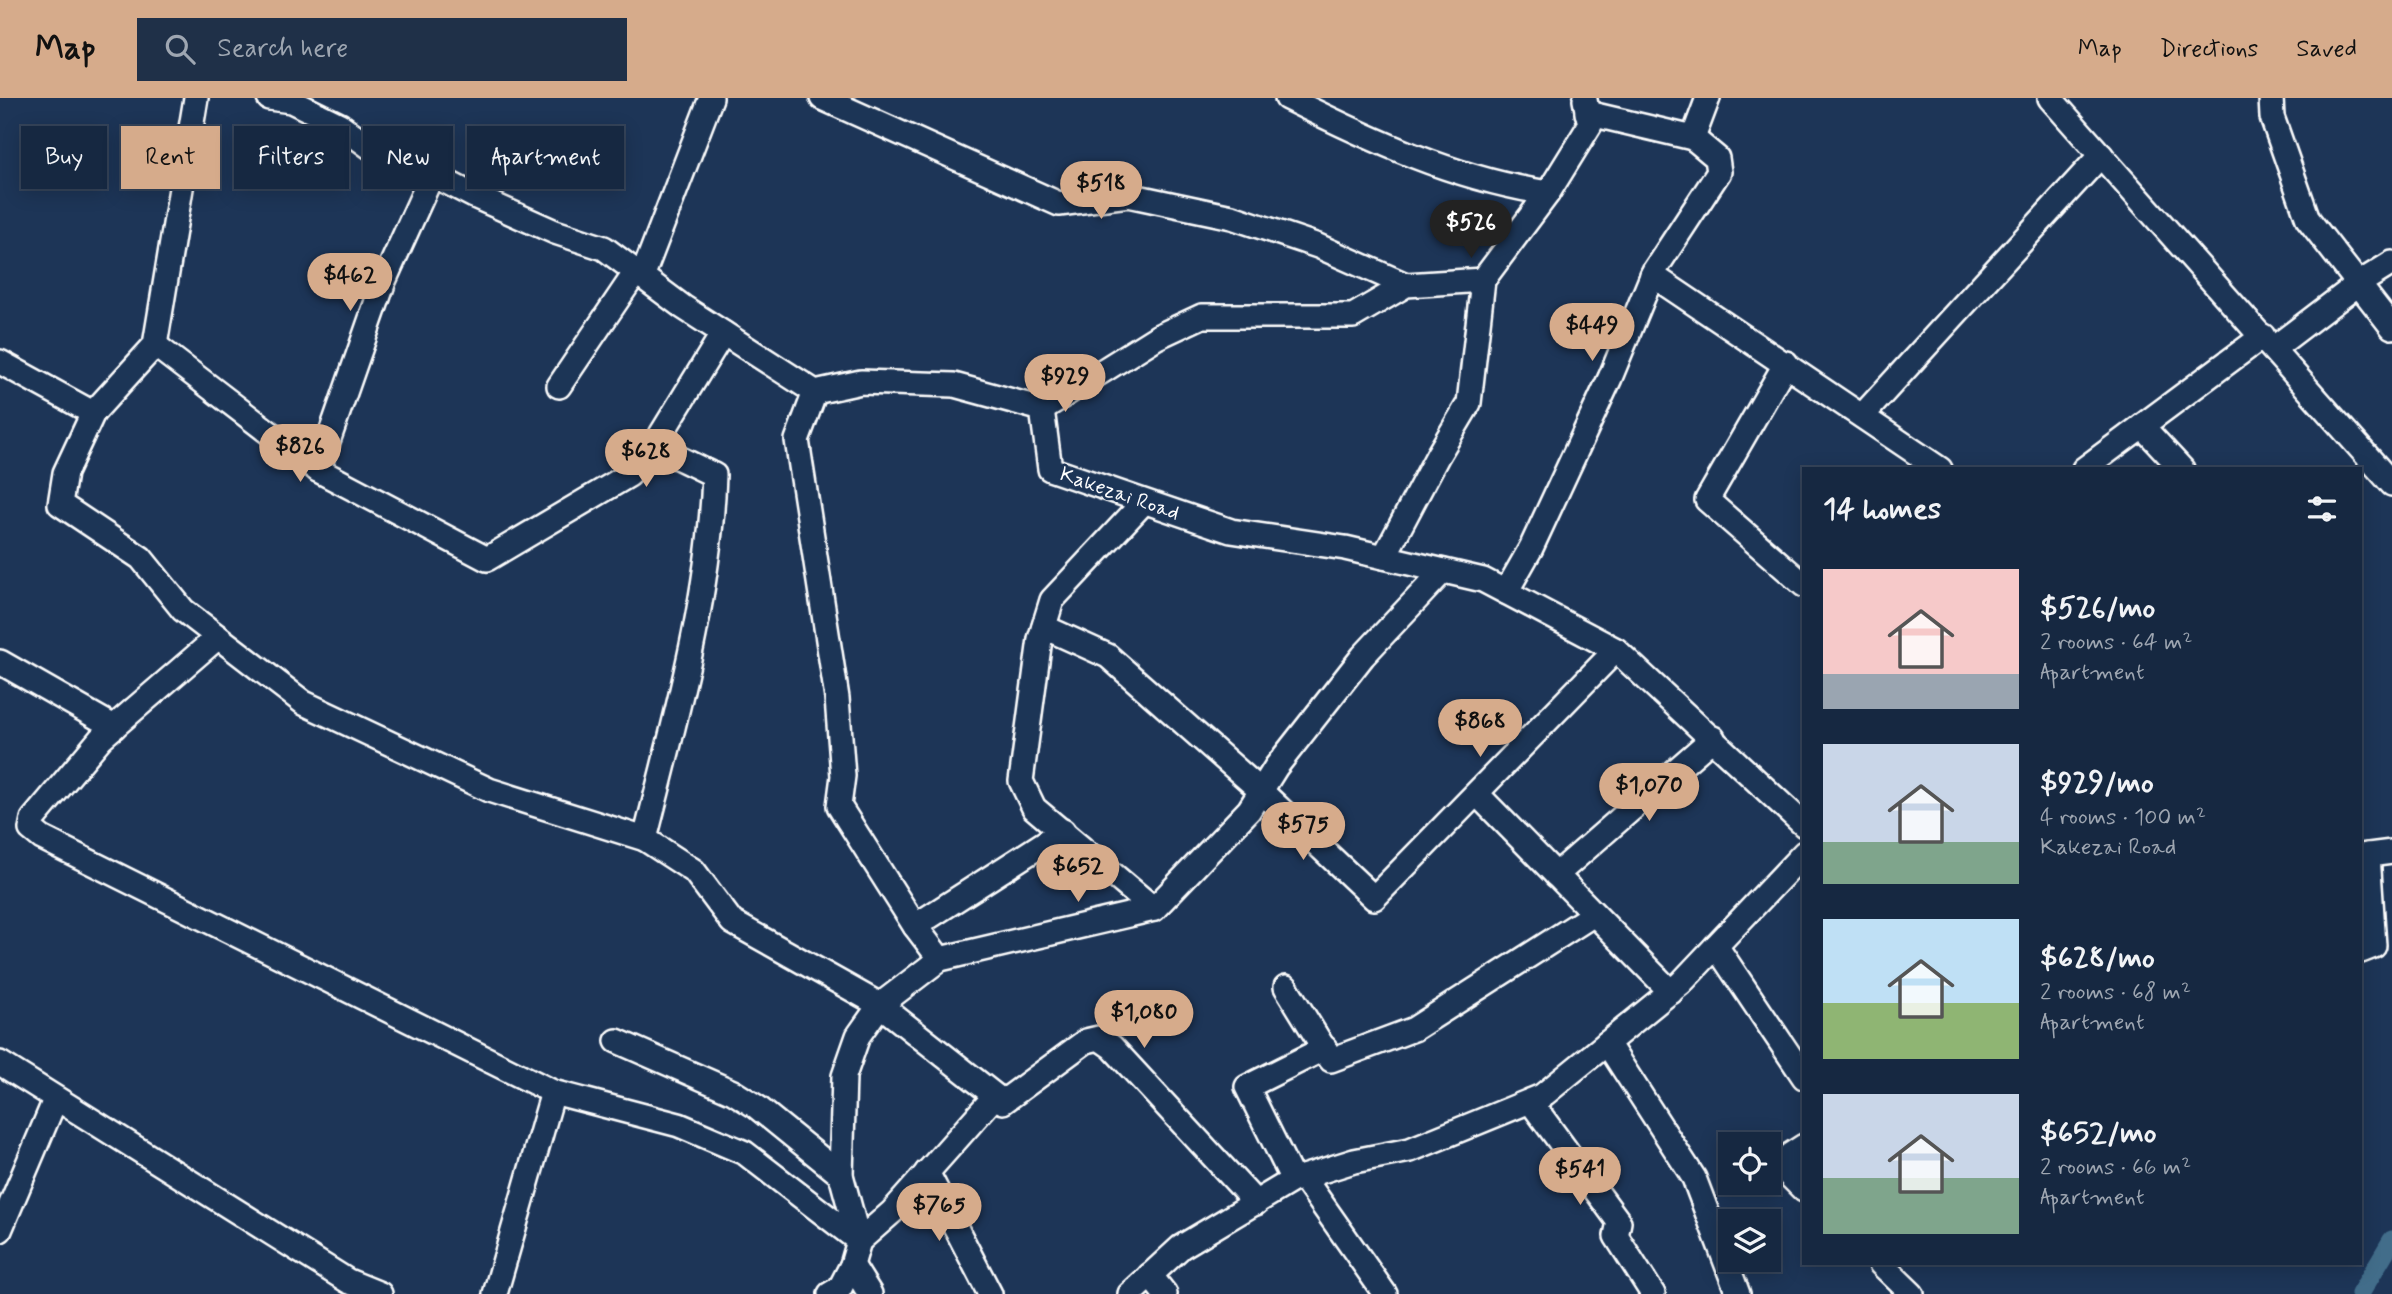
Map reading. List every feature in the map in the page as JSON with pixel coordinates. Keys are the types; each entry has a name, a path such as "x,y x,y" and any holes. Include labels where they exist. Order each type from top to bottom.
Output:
{"street":[{"path":"268,98 291,101 340,125 363,142"},
{"path":"559,386 639,274 711,98"},
{"path":"822,98 1059,204 1128,195 1232,217 1318,246 1406,285"},
{"path":"1287,98 1404,153 1501,186 1548,193"},
{"path":"1693,138 1708,98"},
{"path":"2050,98 2269,342 2392,484"},
{"path":"2271,98 2272,117 2308,219 2392,327"},
{"path":"204,99 155,345 93,413 65,473 61,504 141,558 183,610 304,703 489,790 645,839 694,872 732,922 880,1004 1003,1102 1086,1041 1099,1038 1112,1047 1256,1203"},
{"path":"1384,557 1469,403 1483,280 1548,193 1590,125 1586,105 1693,138 1717,158 1719,172 1652,275 1610,378 1531,548 1506,592"},
{"path":"1862,416 2101,155"},
{"path":"453,185 555,232 604,248 723,333 815,392 861,382 954,386 1042,410 1157,337 1202,316 1353,316 1406,285 1483,280"},
{"path":"318,470 384,281 426,189"},
{"path":"2087,467 2142,426 2392,263"},
{"path":"1652,275 1937,467"},
{"path":"155,345 318,470 487,559 629,475 654,446 723,333"},
{"path":"0,362 93,413"},
{"path":"1786,363 1707,500 1802,583"},
{"path":"815,392 797,440 821,612 837,698 843,776 839,806 915,926 940,959"},
{"name":"Kakezai Road","path":"1042,410 1050,469 1231,531 1384,557 1483,580 1616,650 1802,821"},
{"path":"2142,426 2180,467"},
{"path":"645,839 681,696 712,534 714,475 654,446"},
{"path":"1143,502 1052,600 1044,627 1021,781 1034,808 1154,909"},
{"path":"830,1294 840,1288 852,1265 859,1241 841,1175 844,1076 858,1036 880,1004 940,959 1154,909 1249,810 1276,767 1363,656 1443,571"},
{"path":"1044,627 1108,656 1261,791 1374,898 1616,650"},
{"path":"218,636 114,727 33,819 32,829 42,838 553,1092 679,1125 745,1153 859,1241"},
{"path":"0,662 114,727"},
{"path":"1556,874 1713,738"},
{"path":"1477,794 1671,992"},
{"path":"915,926 1063,831"},
{"path":"2362,951 2374,946 2375,942 2364,855 2392,852"},
{"path":"1130,1294 1181,1247 1298,1178 1354,1161 1410,1150 1542,1096 1671,992 1802,855"},
{"path":"1286,987 1331,1060 1414,1029 1594,914"},
{"path":"1716,946 1802,1074"},
{"path":"617,1041 733,1092 757,1107 841,1175"},
{"path":"1607,1043 1694,1178 1738,1294"},
{"path":"1325,1048 1247,1087 1298,1178 1385,1294"},
{"path":"0,1063 55,1100 348,1281 380,1294"},
{"path":"495,1294 553,1092"},
{"path":"859,1241 892,1212 995,1096"},
{"path":"0,1230 55,1100"},
{"path":"1530,1101 1619,1222 1616,1236 1653,1294"},
{"path":"1802,1147 1790,1155 1787,1173 1802,1188"},
{"path":"927,1172 990,1294"},
{"path":"852,1265 870,1294"},
{"path":"1882,1265 1912,1294"},
{"path":"1150,1275 1165,1294"}],"waterway":[{"path":"2360,1294 2392,1240"}]}
